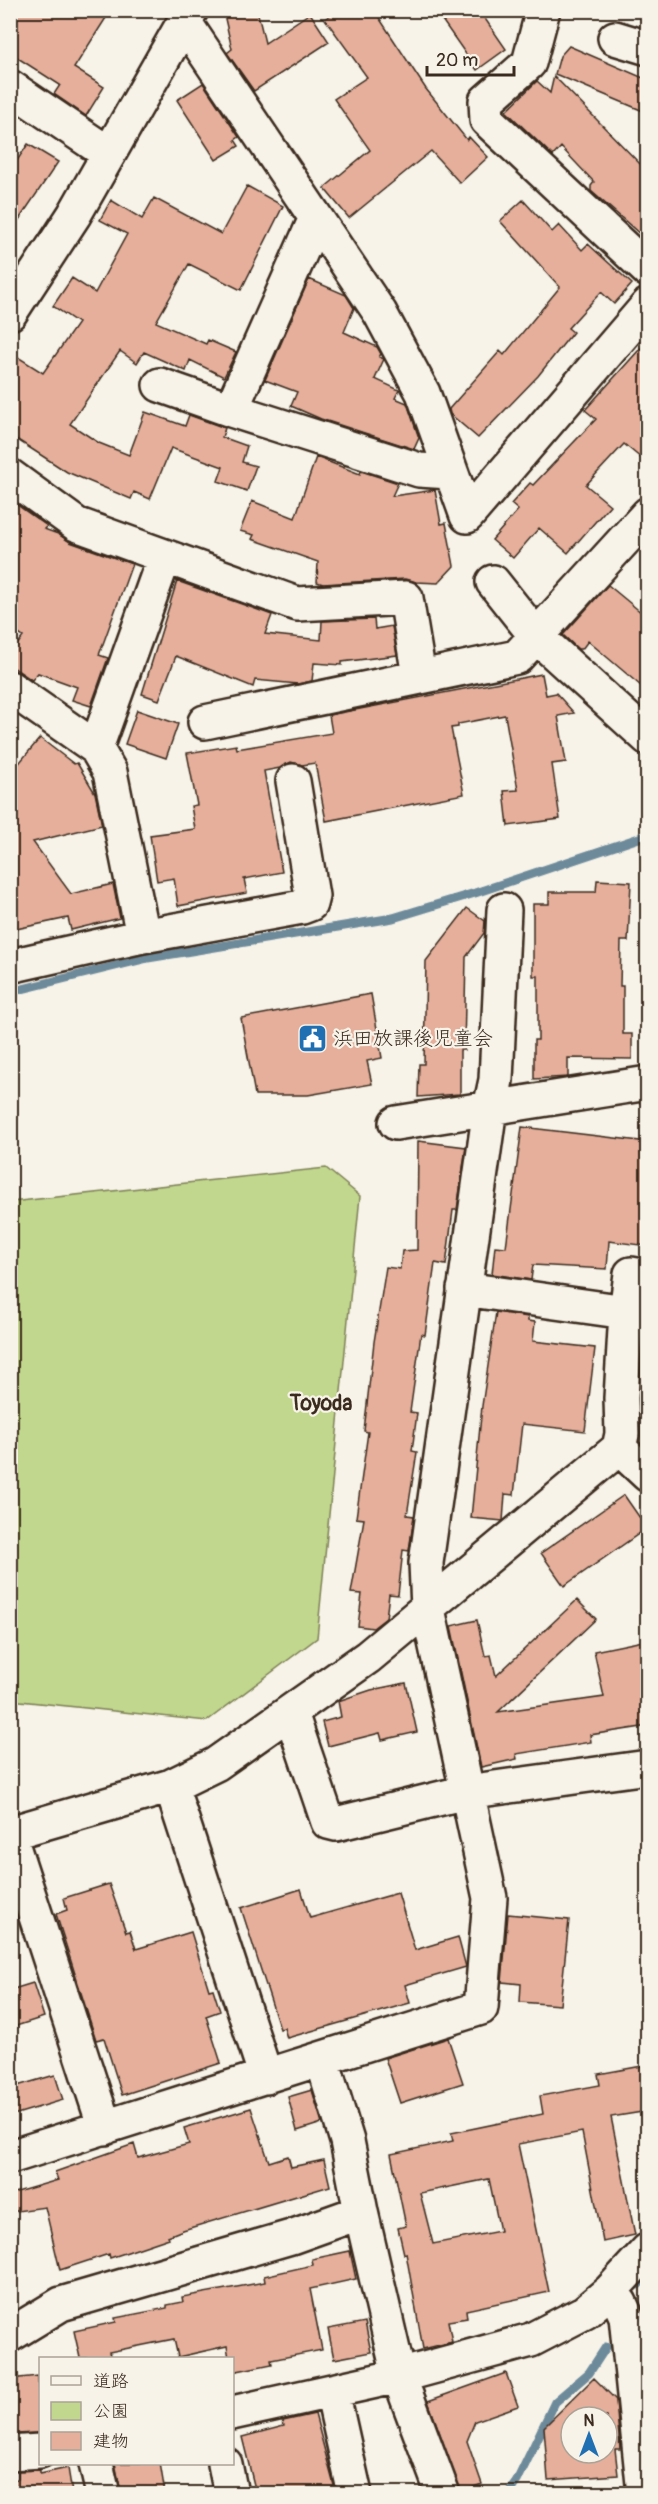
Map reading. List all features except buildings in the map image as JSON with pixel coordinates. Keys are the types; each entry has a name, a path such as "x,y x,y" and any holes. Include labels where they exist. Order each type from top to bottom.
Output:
{"street":[{"path":"543,10 529,63 486,101 487,120 648,270"},
{"path":"10,313 74,215 188,17 316,218 380,313 423,393 467,516 648,305"},
{"path":"615,38 648,48"},
{"path":"10,87 109,154"},
{"path":"231,410 316,218"},
{"path":"160,385 419,470 450,472"},
{"path":"10,476 76,524 164,558 297,604 406,598 419,676"},
{"path":"205,722 516,657 648,514"},
{"path":"96,748 164,558"},
{"path":"493,582 536,636 648,738"},
{"path":"10,688 96,748 110,772 143,936"},
{"path":"10,966 143,936 302,908 310,904 312,896 293,781"},
{"path":"10,2157 481,2008 489,1898 428,1609 426,1563 490,1108 496,1080 504,910"},
{"path":"396,1123 648,1083"},
{"path":"105,2128 10,1835 171,1786 216,1764 368,1657 619,1448 622,1434 621,1398 626,1312 631,1274 648,1277"},
{"path":"464,1289 626,1312"},
{"path":"619,1448 648,1475"},
{"path":"291,1713 328,1822 336,1824 466,1792 648,1767"},
{"path":"171,1786 266,2076"},
{"path":"322,2059 347,2141 399,2376 443,2493"},
{"path":"10,2335 61,2304 291,2237 361,2212"},
{"path":"234,2413 399,2376 531,2340 585,2312 610,2291 648,2250"},
{"path":"610,2291 620,2303 626,2316 644,2493"},
{"path":"332,2391 355,2493"},
{"path":"10,2453 39,2451"},
{"path":"96,2465 103,2493"},
{"path":"225,2465 231,2493"}],"green space":[{"path":"326,1168 360,1196 317,1638 207,1721 11,1700 11,1202"}],"waterway":[{"path":"10,992 148,958 393,918 648,835"},
{"path":"638,2285 648,2276"},
{"path":"508,2494 517,2481 555,2402 589,2373 606,2347"}],"place":[{"name":"浜田放課後児童会","path":"312,1038"}],"district":[{"name":"Toyoda","path":"321,1403"}]}
